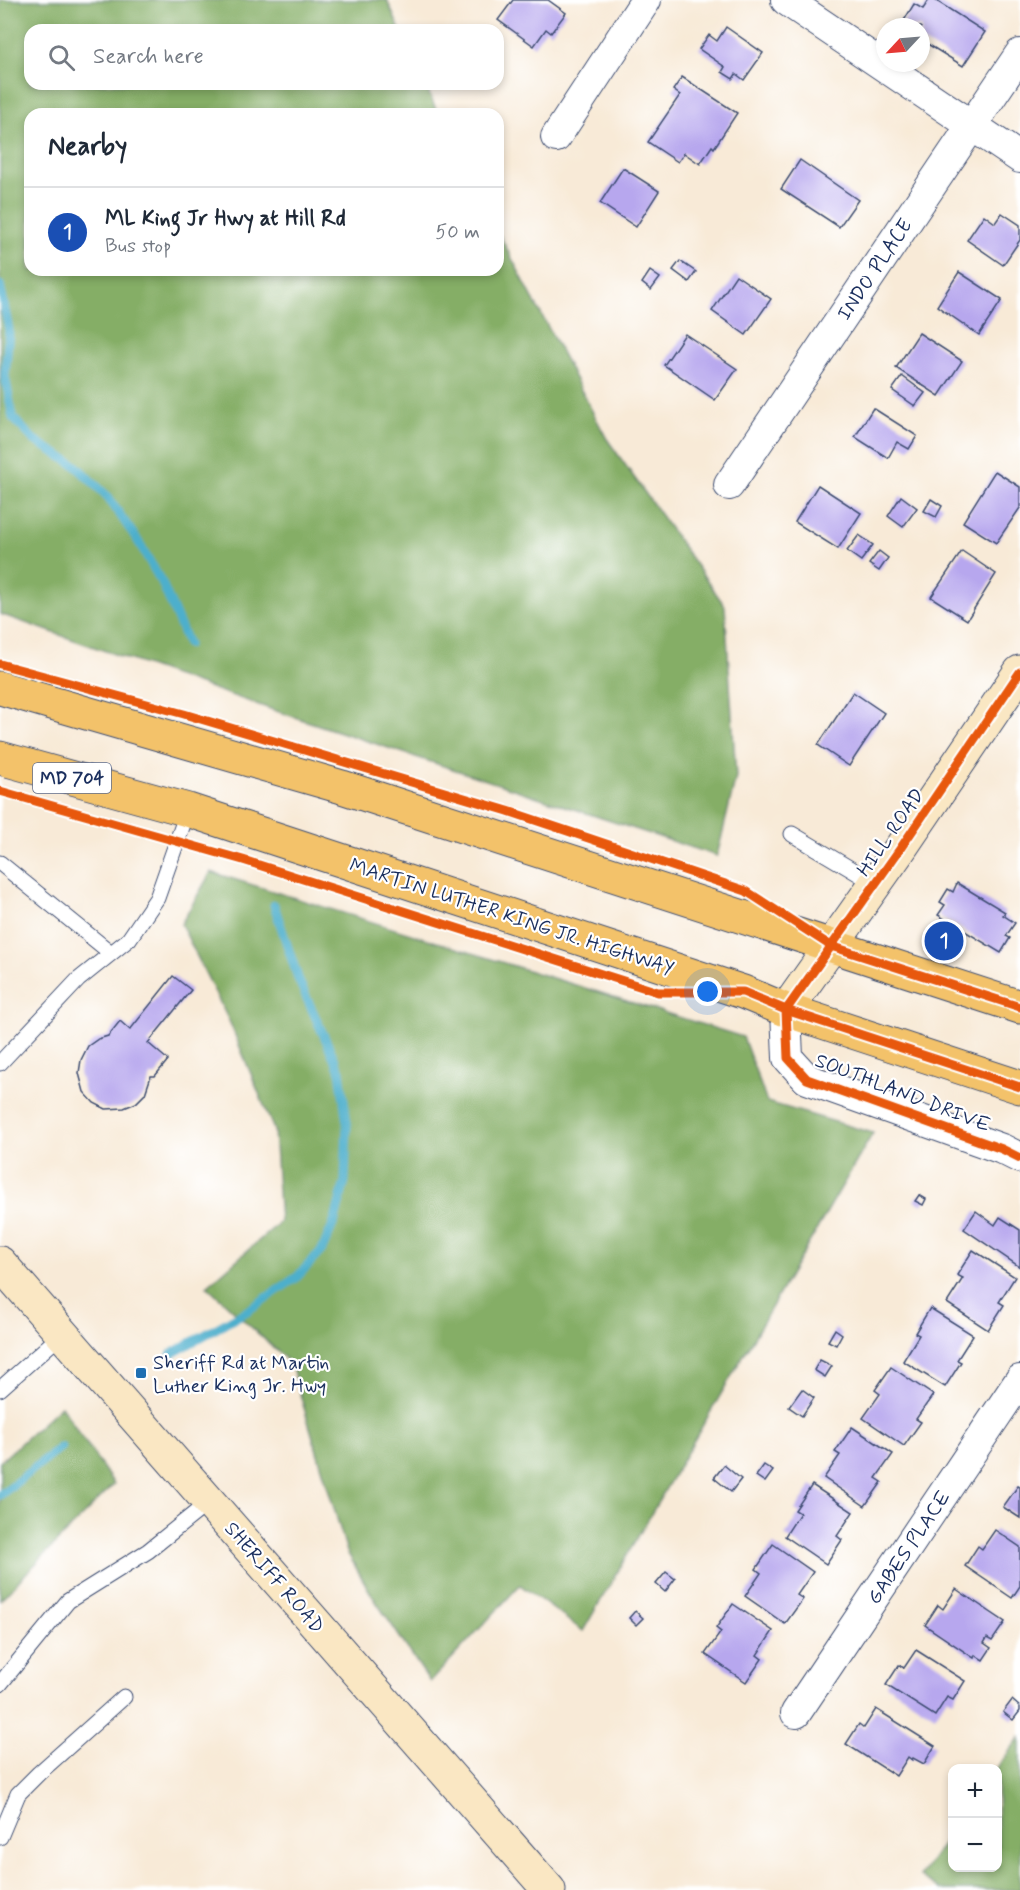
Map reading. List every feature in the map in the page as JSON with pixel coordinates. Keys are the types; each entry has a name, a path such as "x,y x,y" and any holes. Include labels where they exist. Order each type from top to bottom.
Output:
{"main road":[{"name":"HILL ROAD","path":"786,1010 876,884 1020,672"},
{"path":"0,688 342,787 1020,1007"},
{"name":"MARTIN LUTHER KING JR. HIGHWAY","path":"0,758 188,810 743,992 786,1010 1020,1087"},
{"name":"SHERIFF ROAD","path":"0,1263 549,1890"}],"street":[{"path":"556,137 646,0"},
{"path":"786,0 1020,158"},
{"name":"INDO PLACE","path":"729,485 1020,54"},
{"name":"SOUTHLAND DRIVE","path":"786,1010 788,1058 807,1079 1002,1149 1020,1158"},
{"name":"GABES PLACE","path":"796,1713 1020,1380"}],"lane":[{"path":"0,1063 78,980 129,939 157,898 188,810"},
{"path":"792,834 876,884"},
{"path":"0,862 111,953"},
{"path":"0,1389 62,1334"},
{"path":"0,1684 68,1601 148,1551 209,1502"},
{"path":"0,1837 18,1794 124,1697"}],"green space":[{"path":"0,0 387,0 397,24 24,24 24,90 428,90 435,108 24,108 24,276 504,276 504,243 607,439 725,606 736,777 717,856 276,711 0,614"},
{"path":"211,872 743,1037 767,1102 873,1133 583,1631 520,1585 430,1682 373,1597 347,1552 291,1364 207,1286 280,1222 274,1130 230,1023 181,924"},
{"path":"61,1406 114,1484 0,1600 0,1462"},
{"path":"1020,1737 1020,1890 940,1890 920,1876 948,1837 948,1872 1002,1872 1002,1764 1000,1764"}],"building":[{"path":"513,0 548,0 566,13 551,33 546,29 534,46 498,20"},
{"path":"929,0 935,0 985,32 963,66 930,46 930,18 905,18 914,4 923,9"},
{"path":"726,27 763,53 744,80 736,74 733,79 722,72 725,67 699,49 709,35 717,41"},
{"path":"682,77 737,113 714,148 712,146 700,164 684,153 678,162 648,142 680,95 673,90"},
{"path":"800,160 858,200 839,227 781,189"},
{"path":"623,168 659,191 636,227 600,203"},
{"path":"1002,213 1020,225 1020,240 1003,265 967,240 984,215 995,223"},
{"path":"680,261 696,272 689,282 673,270"},
{"path":"650,271 660,278 651,290 642,283"},
{"path":"959,272 1002,300 979,335 937,306"},
{"path":"736,275 771,299 746,335 712,311"},
{"path":"919,333 962,361 939,396 896,368"},
{"path":"685,334 737,369 715,400 664,365"},
{"path":"902,376 925,393 915,406 892,390"},
{"path":"873,408 917,436 909,449 897,442 888,458 855,437"},
{"path":"995,471 1020,487 1020,508 996,543 963,522"},
{"path":"818,485 861,513 838,549 795,522"},
{"path":"901,496 917,508 903,527 888,516"},
{"path":"931,499 942,506 936,517 924,511"},
{"path":"859,535 873,545 861,561 847,551"},
{"path":"879,551 888,558 879,571 869,564"},
{"path":"962,551 996,574 967,620 931,597"},
{"path":"853,692 884,713 849,766 818,745"},
{"path":"957,883 1005,912 1003,915 1015,923 1006,936 1010,938 1001,953 938,915 945,905 940,902 948,889 953,892"},
{"path":"173,976 191,990 148,1043 168,1060 155,1076 151,1076 145,1094 136,1103 124,1108 106,1109 94,1103 84,1092 79,1073 81,1060 88,1046 108,1036 120,1021 130,1030"},
{"path":"919,1195 926,1199 923,1205 915,1201"},
{"path":"976,1211 995,1225 1000,1217 1020,1230 1020,1267 964,1229"},
{"path":"973,1250 1015,1277 999,1302 1004,1305 988,1330 947,1303 963,1278 957,1275"},
{"path":"930,1308 973,1335 957,1360 961,1362 945,1387 903,1361 919,1335 915,1333"},
{"path":"835,1329 842,1334 836,1345 828,1341"},
{"path":"820,1360 832,1366 825,1377 814,1370"},
{"path":"891,1367 933,1395 916,1419 921,1422 904,1446 863,1418 880,1394 875,1390"},
{"path":"802,1389 814,1398 802,1416 789,1407"},
{"path":"852,1427 893,1454 876,1478 882,1482 865,1506 824,1478 840,1455 835,1452"},
{"path":"724,1465 741,1479 731,1492 714,1478"},
{"path":"764,1465 773,1471 765,1482 756,1476"},
{"path":"812,1485 853,1512 837,1536 842,1540 826,1564 785,1536 800,1513 795,1510"},
{"path":"1018,1486 1020,1487 1020,1518 1003,1507"},
{"path":"995,1530 1020,1547 1020,1586 1012,1598 965,1566 978,1546 982,1549"},
{"path":"773,1544 813,1572 797,1595 803,1599 785,1624 745,1596 761,1573 756,1569"},
{"path":"666,1572 675,1579 665,1592 656,1584"},
{"path":"956,1589 1005,1622 992,1641 987,1638 984,1643 991,1648 983,1660 975,1655 974,1658 925,1625 938,1605 943,1609"},
{"path":"733,1604 773,1631 757,1655 762,1659 746,1682 705,1654 721,1632 716,1628"},
{"path":"635,1611 643,1618 636,1625 629,1618"},
{"path":"916,1650 965,1681 953,1700 947,1697 935,1716 886,1685 899,1665 904,1668"},
{"path":"1012,1700 1020,1707 1020,1711 1013,1720 1003,1712"},
{"path":"876,1709 935,1746 924,1764 908,1757 896,1776 846,1744 859,1724 864,1728"}],"waterway":[{"path":"0,285 9,330 5,376 13,418 34,440 75,465 107,496 138,541 162,583 188,644"},
{"path":"171,1354 247,1311 297,1277 322,1250 335,1220 345,1181 347,1123 340,1071 299,981 274,905"},
{"path":"0,1495 61,1447"}],"cycle path":[{"path":"0,664 184,714 508,811 746,891 831,946 1020,1007"},
{"path":"786,1010 900,849 1020,672"},
{"path":"0,791 243,860 658,992 743,992 786,1010 1020,1087"},
{"path":"786,1010 788,1058 807,1079 1002,1149 1020,1158"}],"place":[{"name":"ML King Jr Hwy at Hill Rd","path":"944,941"},
{"name":"Sheriff Rd at Martin Luther King Jr. Hwy","path":"141,1373"}]}
